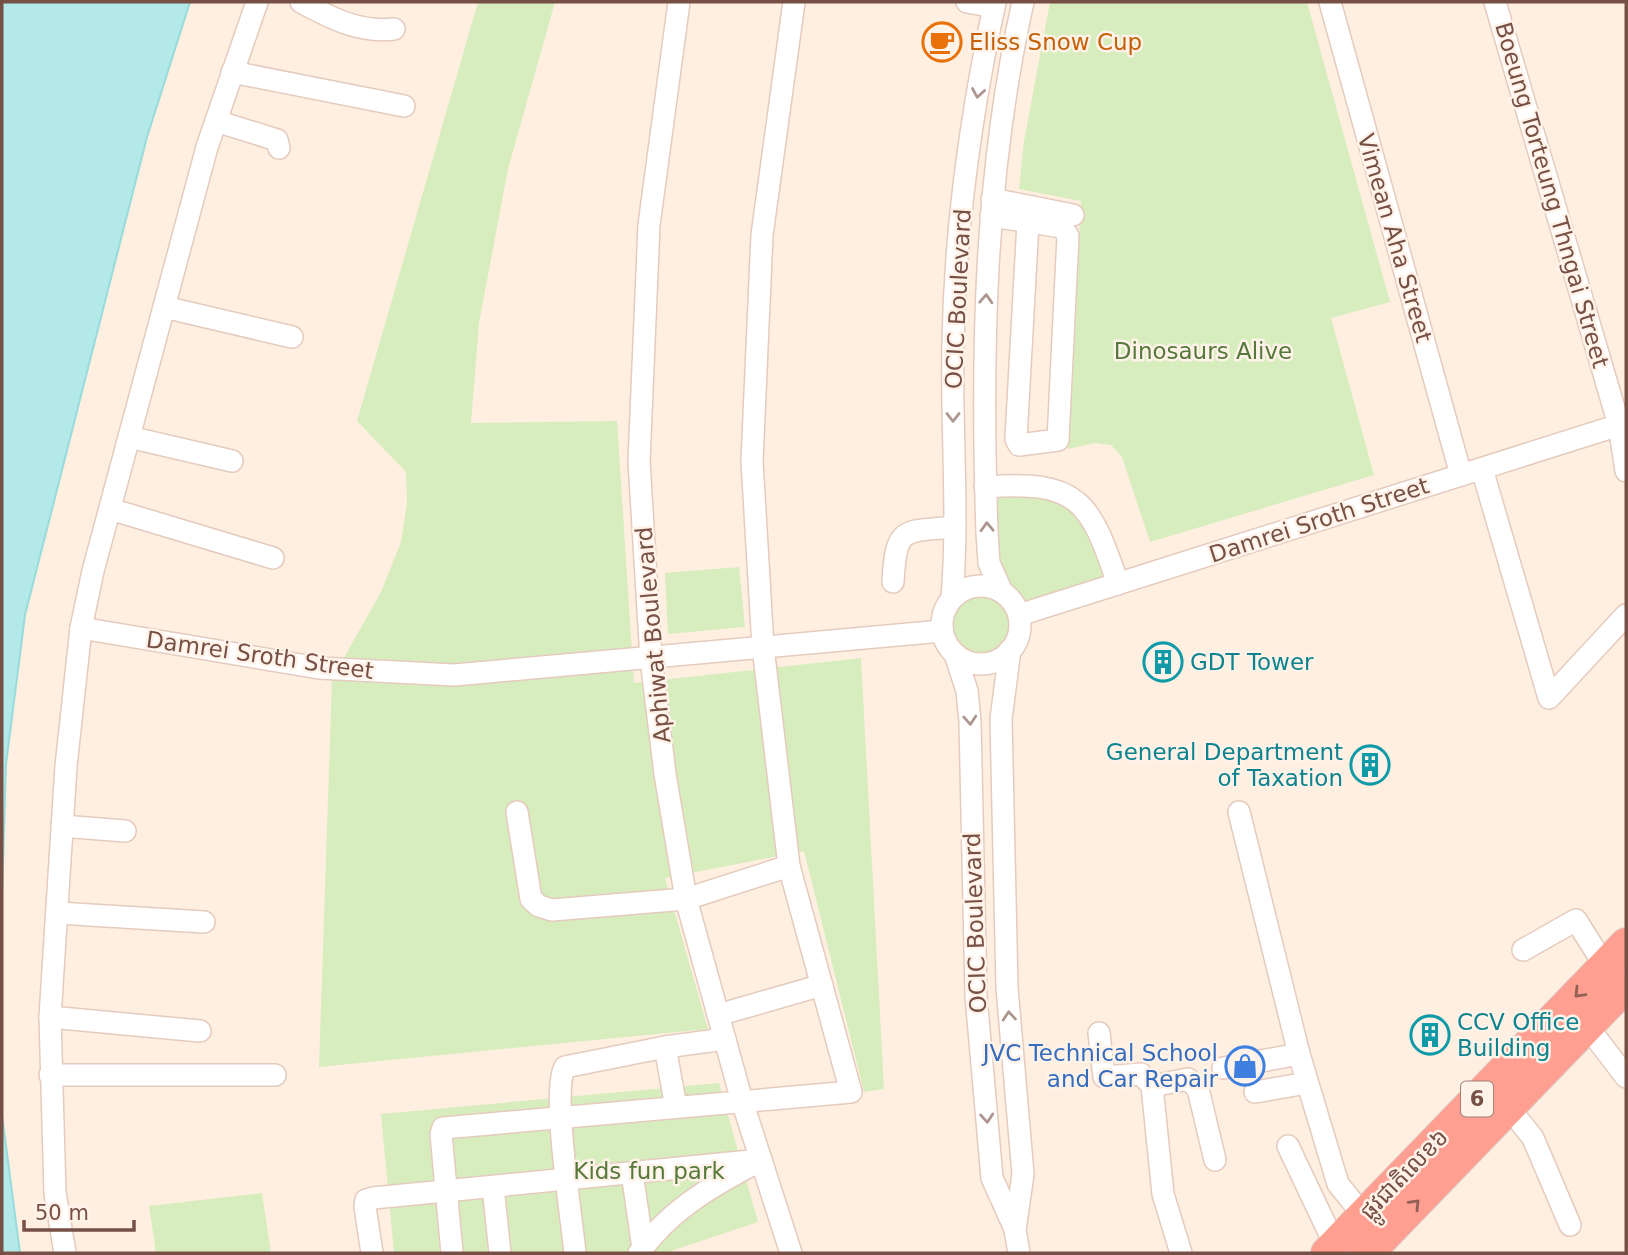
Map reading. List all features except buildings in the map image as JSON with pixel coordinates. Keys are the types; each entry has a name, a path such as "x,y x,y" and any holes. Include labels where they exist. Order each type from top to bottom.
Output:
{"highway":[{"name":"ផ្លូវជាតិលេខ៦","path":"1331,1249 1375,1241 1587,1026 1615,976 1626,944"},
{"name":"ផ្លូវជាតិលេខ៦","path":"1375,1241 1615,976"}],"street":[{"path":"65,1253 55,1193 50,1017 61,825 82,628 110,509 164,307 216,121 257,2"},
{"path":"301,2 327,17 356,27 394,29"},
{"name":"Aphiwat Boulevard","path":"679,2 649,225 640,447 651,659 665,774 686,899 725,1040 790,1253"},
{"path":"452,1253 443,1128 851,1092 789,866 763,647 752,461 762,235 794,2"},
{"path":"967,2 995,4"},
{"name":"OCIC Boulevard","path":"1002,592 989,564 985,487 984,340 999,135 1023,2"},
{"name":"Vimean Aha Street","path":"1330,2 1461,475"},
{"name":"Boeung Torteung Thngai Street","path":"1494,2 1619,425 1626,471"},
{"name":"OCIC Boulevard","path":"952,598 955,527 953,341 958,261 971,140 995,4"},
{"path":"233,72 404,106"},
{"path":"216,121 276,140 279,148"},
{"path":"992,208 1073,215"},
{"path":"992,208 1028,222 1062,227 1068,236 1058,440 1019,445 1016,439 1028,222"},
{"path":"164,307 292,337"},
{"name":"Damrei Sroth Street","path":"1018,615 1619,425"},
{"path":"129,437 232,461"},
{"path":"1482,469 1549,698 1626,615"},
{"path":"985,487 1042,486 1080,503 1095,519 1118,584"},
{"path":"110,509 273,558"},
{"path":"894,582 895,549 899,539 909,532 955,527"},
{"path":"976,586 1002,592 1012,602 1020,628 1010,650 998,660 968,662 955,654 942,631 942,620 952,598 976,586"},
{"name":"Damrei Sroth Street","path":"82,628 320,668 454,675 942,631"},
{"name":"OCIC Boulevard","path":"1010,650 1001,719 1007,988 1023,1174 1016,1230 1018,1253"},
{"name":"OCIC Boulevard","path":"955,654 967,691 970,721 976,996 992,1178 1016,1230"},
{"path":"517,812 531,899 539,906 571,909 686,899 789,866"},
{"path":"1239,812 1299,1054 1338,1184 1375,1241"},
{"path":"61,825 125,831"},
{"path":"58,912 204,922"},
{"path":"1523,950 1576,920 1615,976"},
{"path":"718,1014 822,985"},
{"path":"50,1017 200,1031"},
{"path":"1587,1026 1618,1062 1626,1077"},
{"path":"1099,1033 1104,1077 1141,1074 1152,1086 1163,1194 1181,1253"},
{"path":"575,1253 561,1118 561,1074 565,1067 665,1047 725,1040"},
{"path":"665,1047 677,1107"},
{"path":"1223,1068 1299,1054"},
{"path":"50,1075 275,1075"},
{"path":"1152,1086 1188,1079 1198,1089 1215,1160"},
{"path":"1255,1092 1307,1083"},
{"path":"1508,1107 1533,1138 1570,1225"},
{"path":"1287,1146 1331,1249"},
{"path":"372,1253 366,1200 632,1173 715,1174 761,1160"},
{"path":"632,1173 641,1251"},
{"path":"641,1251 715,1174"},
{"path":"494,1186 500,1253"}],"green space":[{"path":"478,2 555,2 508,169 479,323 471,423 617,421 634,683 861,658 884,1089 864,1092 804,851 665,878 708,1029 319,1067 332,679 381,592 401,542 407,503 406,472 357,421"},
{"name":"Dinosaurs Alive","path":"1050,2 1307,2 1390,302 1331,318 1374,475 1150,542 1122,457 1111,445 1095,443 1068,449 1081,201 1019,189 1024,141"},
{"path":"985,487 1080,503 1118,584 1019,615 1002,592"},
{"path":"739,567 745,627 668,634 665,573"},
{"path":"976,597 986,597 1001,605 1007,614 1007,636 1001,645 986,653 976,653 958,641 953,630 953,620 965,602"},
{"name":"Kids fun park","path":"719,1083 758,1222 665,1253 394,1253 381,1114"},
{"path":"262,1193 271,1253 156,1253 149,1206"}],"water":[{"path":"2,2 190,2 147,137 25,615 6,764 2,896"},
{"path":"2,1115 20,1253 2,1253"}],"place":[{"name":"Eliss Snow Cup","path":"942,42"},
{"name":"GDT Tower","path":"1163,662"},
{"name":"General Department of Taxation","path":"1370,765"},
{"name":"CCV Office Building","path":"1430,1035"},
{"name":"JVC Technical School and Car Repair","path":"1245,1066"}]}
